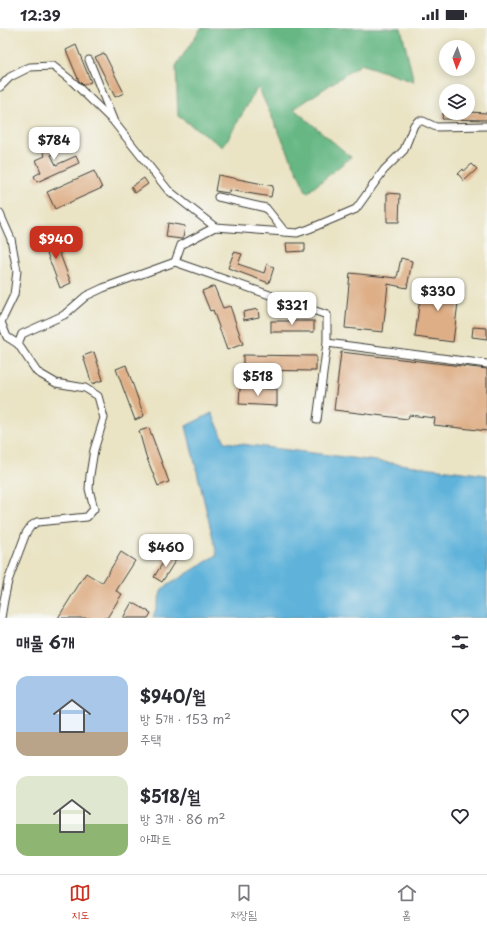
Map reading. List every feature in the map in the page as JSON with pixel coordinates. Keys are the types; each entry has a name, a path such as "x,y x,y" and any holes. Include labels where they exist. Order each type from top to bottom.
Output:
{"street":[{"path":"89,60 114,122"},
{"path":"0,87 10,77 30,67 53,66 73,82 114,122 168,190 215,227"},
{"path":"175,262 181,245 215,227 297,232 309,230 356,209 384,170 404,150 414,125 418,121 423,121 436,127 487,126"},
{"path":"218,197 266,208 285,232"},
{"path":"0,214 11,239 18,271 14,295 1,322 7,337 18,344 37,372 56,383 85,388 98,396 104,418 94,450 90,475 89,489 94,509 87,517 37,522 31,526 26,533 8,581 1,618"},
{"path":"18,344 22,334 64,315 86,296 103,288 175,262 327,315 326,343 317,420"},
{"path":"326,343 487,364"}],"green space":[{"path":"201,28 401,28 414,82 361,64 294,109 351,157 307,193 258,87 223,147 178,116 176,66"}],"water":[{"path":"212,413 225,442 487,475 487,618 153,618 162,589 217,555 186,426"}],"building":[{"path":"76,45 91,82 83,85 79,81 66,50"},
{"path":"104,53 124,93 115,97 95,57"},
{"path":"475,112 487,113 487,120 475,120"},
{"path":"70,138 73,146 51,155 56,165 76,156 79,163 37,182 34,176 41,172 36,160 45,156 43,150"},
{"path":"472,164 477,169 464,181 458,174"},
{"path":"94,171 102,188 55,209 47,192"},
{"path":"218,175 273,186 271,197 229,190 229,193 215,191"},
{"path":"144,178 148,184 135,193 131,187"},
{"path":"387,193 400,194 399,222 387,222"},
{"path":"168,223 185,226 183,238 166,237"},
{"path":"52,233 71,283 60,288 41,237"},
{"path":"286,243 305,243 305,251 287,252"},
{"path":"234,252 242,254 238,264 264,273 267,264 274,267 269,283 228,268"},
{"path":"401,258 412,261 407,288 388,284 383,332 345,328 350,273 397,278"},
{"path":"422,282 460,287 453,342 415,337"},
{"path":"214,286 223,308 230,306 243,344 227,350 213,310 210,311 202,291"},
{"path":"258,309 259,317 244,320 243,312"},
{"path":"271,321 314,321 314,332 271,332"},
{"path":"473,327 487,328 487,339 472,337"},
{"path":"94,352 103,380 92,384 83,356"},
{"path":"341,352 487,369 487,431 434,425 435,418 409,415 408,419 334,410"},
{"path":"243,355 316,356 316,371 243,370"},
{"path":"126,365 144,416 135,420 116,369"},
{"path":"240,388 277,389 277,406 239,404"},
{"path":"149,428 169,482 158,486 146,456 139,431"},
{"path":"121,552 135,561 116,591 122,594 107,618 58,618 86,573 102,583"},
{"path":"169,553 177,558 162,582 154,577"},
{"path":"132,602 151,613 148,618 123,618"}]}
